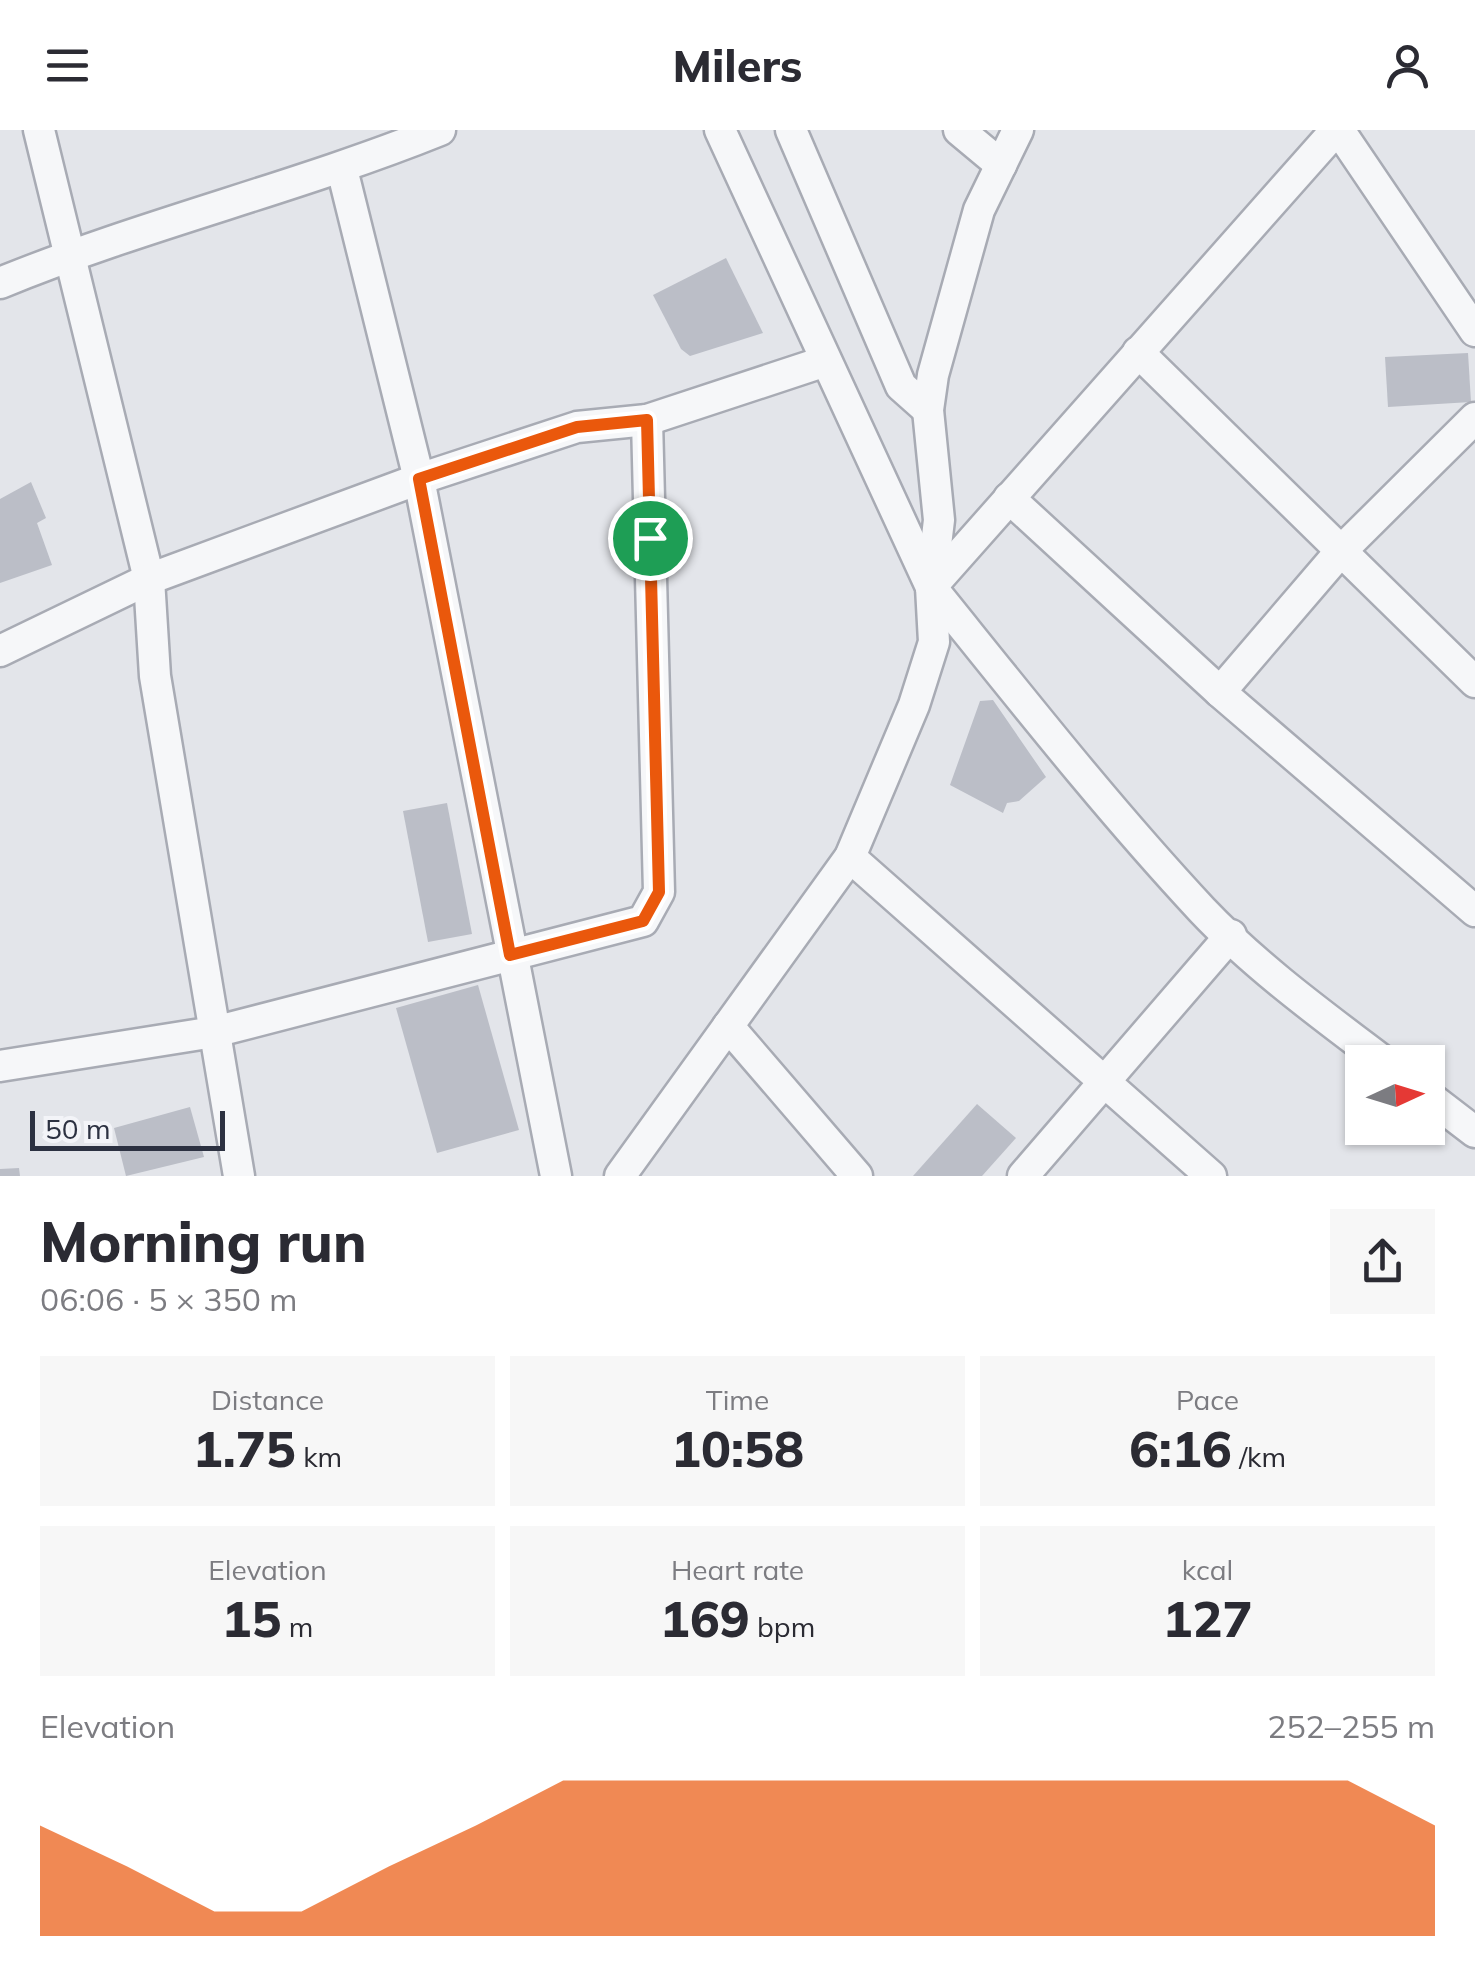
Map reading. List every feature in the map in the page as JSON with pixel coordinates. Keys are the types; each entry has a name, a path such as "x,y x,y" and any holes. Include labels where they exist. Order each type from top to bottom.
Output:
{"street":[{"path":"39,130 149,580 155,676 239,1176"},
{"path":"0,283 71,254 342,169 440,130"},
{"path":"720,130 931,587 1085,776 1205,912 1309,1005 1362,1045"},
{"path":"791,130 902,386 928,410"},
{"path":"959,130 1001,164"},
{"path":"620,1176 850,857 914,705 934,642 931,587 939,520 928,410 980,210 1018,130"},
{"path":"931,587 1337,130 1475,331"},
{"path":"342,169 419,479 553,1176"},
{"path":"1138,352 1475,682"},
{"path":"0,651 149,580 419,479 577,427 647,420 826,361"},
{"path":"1220,692 1340,552 1475,418"},
{"path":"0,1066 214,1032 643,921 659,892 647,420"},
{"path":"1009,498 1220,692 1475,911"},
{"path":"850,857 1104,1085 1212,1176"},
{"path":"1023,1176 1231,935"},
{"path":"728,1026 856,1176"},
{"path":"1445,1109 1475,1132"}],"building":[{"path":"726,258 763,333 690,356 681,349 653,295"},
{"path":"1468,353 1471,402 1388,407 1385,357"},
{"path":"31,482 46,518 37,523 52,565 0,583 0,499"},
{"path":"993,700 1046,777 1019,801 1007,803 1003,813 950,785 980,701"},
{"path":"447,803 472,934 428,942 403,811"},
{"path":"478,985 519,1130 437,1153 396,1008"},
{"path":"977,1104 1016,1138 982,1176 913,1176"},
{"path":"190,1107 204,1157 126,1176 114,1128"},
{"path":"19,1168 20,1176 0,1176 0,1169"}],"route":[{"path":"647,420 650,538 659,892 643,921 510,955 419,479 577,427 647,420"}]}
